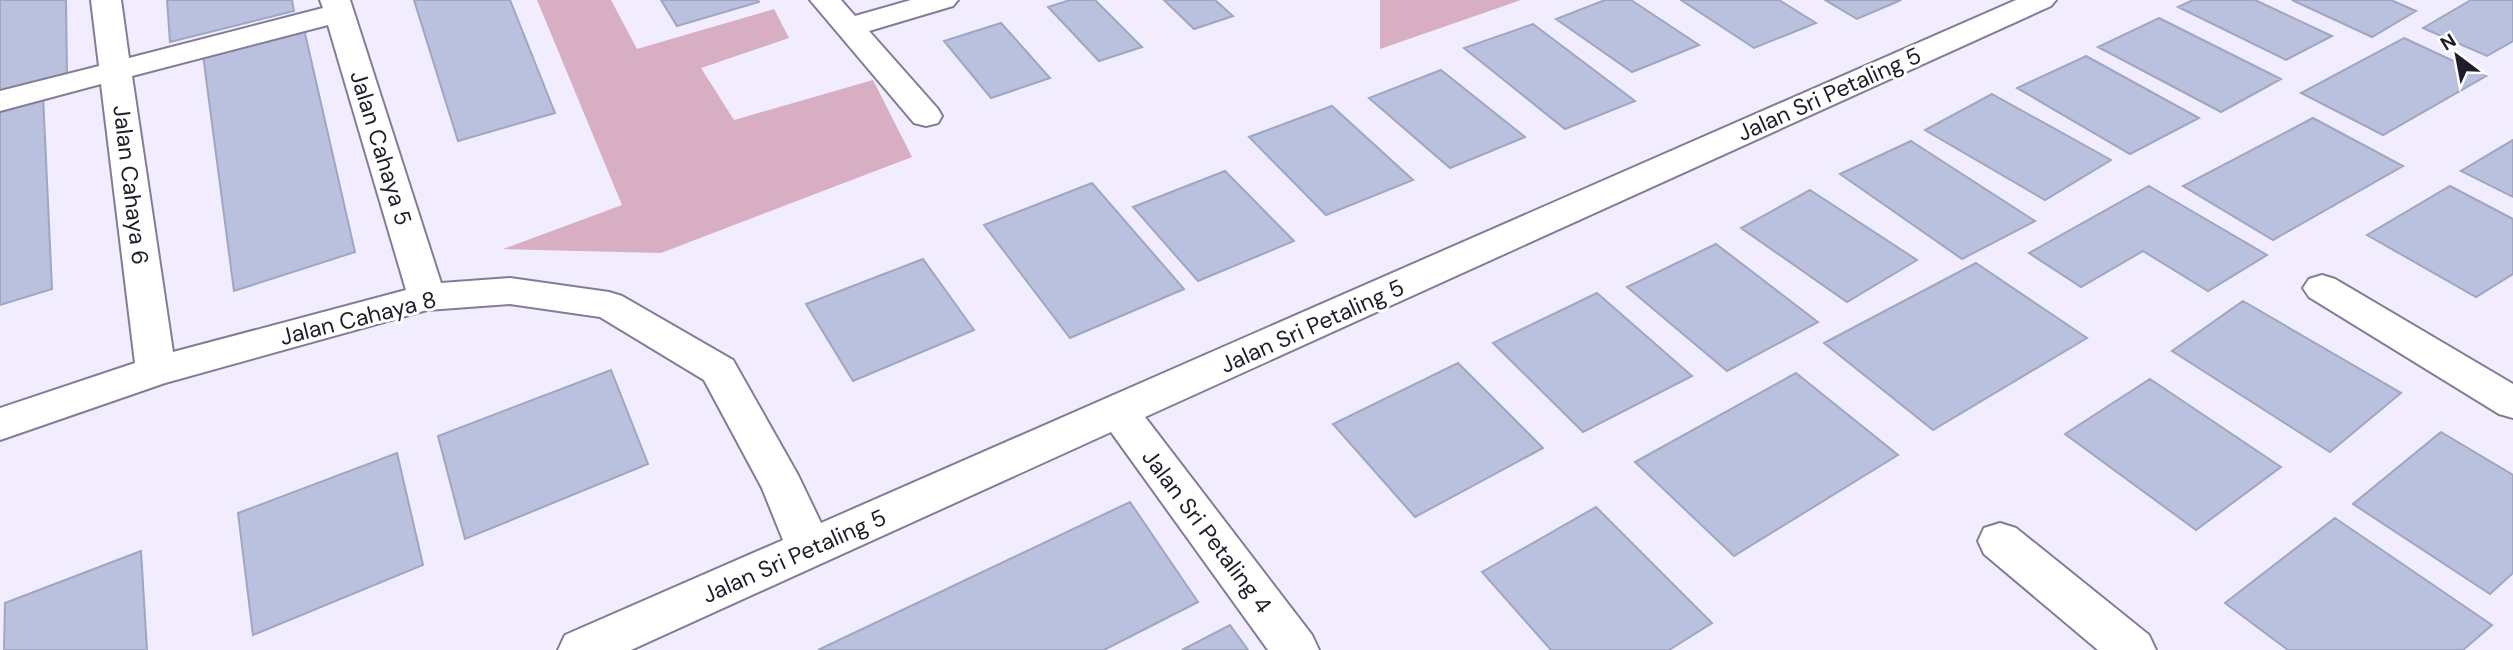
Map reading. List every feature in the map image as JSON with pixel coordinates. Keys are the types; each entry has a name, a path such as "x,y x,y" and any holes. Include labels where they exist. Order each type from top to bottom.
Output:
{"street":[{"name":"Jalan Cahaya 6","path":"106,0 156,371"},
{"path":"825,0 926,116"},
{"path":"848,28 943,0"},
{"name":"Jalan Sri Petaling 5","path":"582,650 2040,0"},
{"path":"0,101 337,6"},
{"name":"Jalan Cahaya 5","path":"337,6 426,297"},
{"path":"2322,288 2513,403"},
{"name":"Jalan Cahaya 8","path":"0,424 156,371 426,297 510,291 609,305 719,370 783,487 810,550"},
{"name":"Jalan Sri Petaling 4","path":"1118,411 1296,650"},
{"path":"2000,541 2132,650"}],"shaded area":[{"path":"537,0 611,0 637,49 774,9 789,38 701,68 734,120 873,80 912,157 661,253 503,249 622,205"},
{"path":"1380,0 1521,0 1380,49"}],"building":[{"path":"0,0 66,0 67,75 0,93"},
{"path":"167,0 292,0 294,11 170,42"},
{"path":"414,0 510,0 555,113 458,141"},
{"path":"661,0 758,0 759,2 677,26"},
{"path":"1070,0 1095,0 1142,47 1099,61 1048,7"},
{"path":"1164,0 1215,0 1233,16 1194,29"},
{"path":"1605,0 1631,0 1699,45 1632,72 1556,19"},
{"path":"1681,0 1779,0 1816,23 1754,48"},
{"path":"1825,0 1901,0 1857,19"},
{"path":"2193,0 2255,0 2332,36 2286,60 2178,7"},
{"path":"2292,0 2391,0 2416,11 2372,37"},
{"path":"2471,0 2513,0 2513,41 2487,56 2423,28"},
{"path":"2159,18 2281,79 2221,112 2098,47"},
{"path":"1001,23 1050,78 991,98 944,41"},
{"path":"1533,24 1635,101 1565,129 1464,48"},
{"path":"304,29 355,252 234,291 203,55"},
{"path":"2404,38 2486,76 2383,135 2301,93"},
{"path":"2086,56 2199,118 2130,154 2017,88"},
{"path":"1441,70 1525,137 1450,168 1369,98"},
{"path":"1992,94 2111,160 2045,200 1925,130"},
{"path":"43,95 52,289 0,305 0,107"},
{"path":"1332,106 1413,180 1326,215 1249,137"},
{"path":"2313,118 2403,166 2273,240 2183,186"},
{"path":"2513,140 2513,197 2461,171"},
{"path":"1911,141 2035,221 1962,259 1840,174"},
{"path":"1225,171 1294,241 1198,281 1133,207"},
{"path":"1092,183 1184,289 1070,338 984,225"},
{"path":"2149,186 2267,255 2208,291 2143,251 2081,287 2029,253"},
{"path":"2450,186 2513,219 2513,274 2476,297 2367,235"},
{"path":"1810,190 1917,260 1847,302 1741,228"},
{"path":"1716,244 1818,322 1727,371 1627,287"},
{"path":"923,259 974,330 853,381 806,304"},
{"path":"1976,263 2087,338 1933,430 1824,343"},
{"path":"1597,293 1692,376 1583,432 1493,343"},
{"path":"2243,301 2401,393 2330,452 2172,351"},
{"path":"1458,363 1543,448 1415,517 1333,424"},
{"path":"611,370 648,464 465,539 438,436"},
{"path":"1796,373 1898,455 1734,556 1635,462"},
{"path":"2150,379 2281,467 2196,530 2065,434"},
{"path":"2441,432 2513,475 2513,573 2490,594 2353,504"},
{"path":"397,453 423,565 253,635 238,513"},
{"path":"1130,502 1198,602 1104,650 818,650"},
{"path":"1596,507 1712,623 1669,650 1551,650 1482,572"},
{"path":"2335,518 2492,625 2463,650 2288,650 2225,603"},
{"path":"141,551 147,650 4,650 5,603"},
{"path":"1230,625 1248,650 1182,650"}]}
